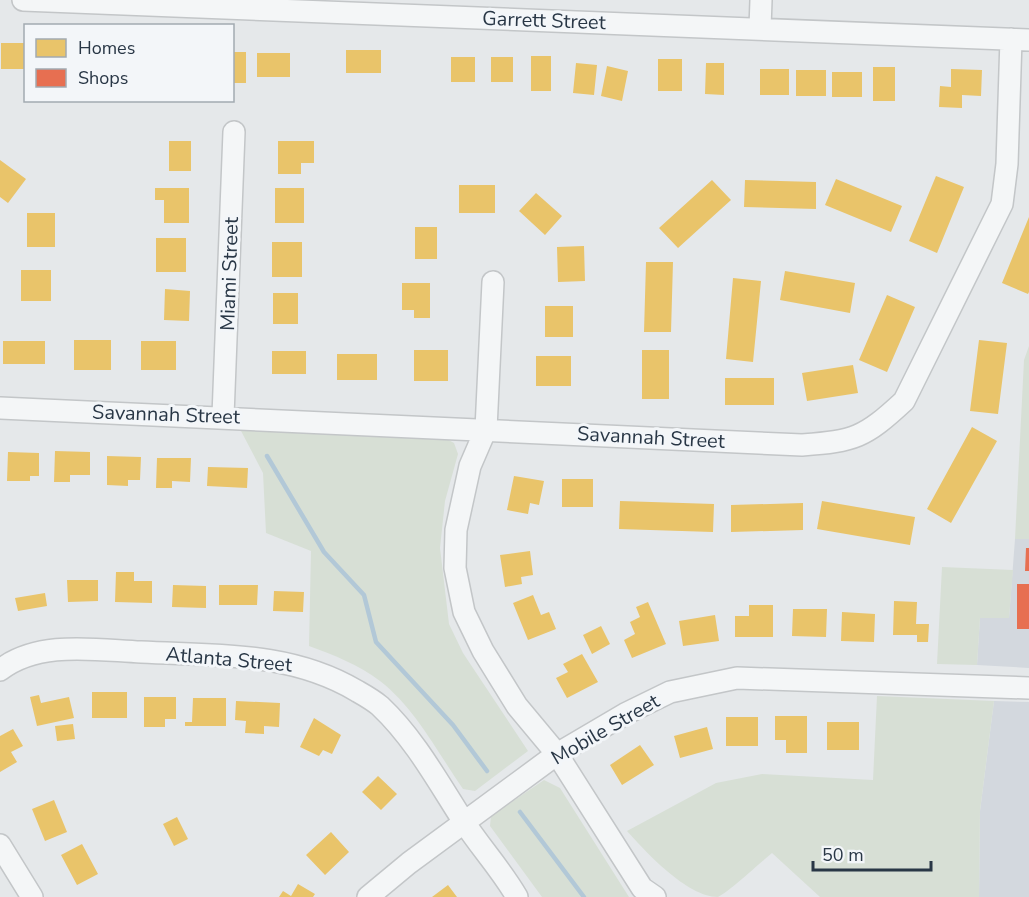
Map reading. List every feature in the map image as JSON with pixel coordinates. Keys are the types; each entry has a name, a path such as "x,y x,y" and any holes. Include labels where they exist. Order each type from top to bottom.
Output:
{"street":[{"name":"Garrett Street","path":"23,0 155,3 1020,39"},
{"path":"760,28 761,0"},
{"name":"Savannah Street","path":"0,408 223,416 802,445 847,441 878,426 904,401 1002,204 1020,39"},
{"name":"Miami Street","path":"223,416 234,132"},
{"path":"493,282 486,429 470,466 456,530 455,568 464,612 483,651 518,706 557,754 642,888 655,897"},
{"name":"Atlanta Street","path":"0,670 10,662 41,651 78,649 262,658 304,666 338,679 379,704 421,754 464,822 517,897"},
{"name":"Mobile Street","path":"368,897 464,822 557,754 625,714 670,692 737,678 1029,688"},
{"path":"0,845 32,897"}],"shaded area":[{"path":"1029,346 1029,539 1015,539 1024,360"},
{"path":"240,429 445,438 454,443 458,454 445,501 440,548 449,624 463,653 528,751 475,791 463,789 415,718 393,692 355,665 309,646 311,551 266,533 263,473"},
{"path":"1015,539 1029,539 1029,668 977,665 980,617 1009,618"},
{"path":"942,567 1013,570 1009,618 980,618 977,665 937,664"},
{"path":"877,696 994,701 980,811 979,897 820,897 772,853 723,894 718,897 706,895 693,890 668,872 627,831 716,783 762,774 873,780"},
{"path":"994,701 1029,702 1029,897 979,897 980,811"},
{"path":"544,780 560,788 629,897 542,897 490,826 491,816"}],"building: Homes":[{"path":"1,43 24,43 24,69 1,69"},
{"path":"346,50 381,50 381,73 346,73"},
{"path":"234,52 246,52 246,83 234,83"},
{"path":"257,53 290,53 290,77 257,77"},
{"path":"531,56 551,56 551,91 531,91"},
{"path":"451,57 475,57 475,82 451,82"},
{"path":"491,57 513,57 513,82 491,82"},
{"path":"658,59 682,59 682,91 658,91"},
{"path":"576,63 597,65 594,95 573,93"},
{"path":"706,63 724,63 724,95 705,94"},
{"path":"607,66 628,71 622,101 601,96"},
{"path":"873,67 895,67 895,101 873,101"},
{"path":"760,69 789,69 789,95 760,95"},
{"path":"951,69 982,70 981,96 962,95 962,108 939,107 940,86 951,87"},
{"path":"796,70 826,70 826,96 796,96"},
{"path":"832,72 862,72 862,97 832,97"},
{"path":"169,141 191,141 191,171 169,171"},
{"path":"278,141 314,141 314,163 301,163 301,174 278,174"},
{"path":"0,160 26,179 8,203 0,197"},
{"path":"936,176 964,187 937,253 909,241"},
{"path":"836,179 902,206 891,232 825,205"},
{"path":"712,180 731,200 678,248 659,228"},
{"path":"745,180 816,182 816,209 744,207"},
{"path":"459,185 495,185 495,213 459,213"},
{"path":"155,188 189,188 189,223 164,223 164,200 155,200"},
{"path":"275,188 304,188 304,223 275,223"},
{"path":"536,193 562,216 545,235 519,211"},
{"path":"27,213 55,213 55,247 27,247"},
{"path":"1029,217 1029,292 1028,294 1002,283"},
{"path":"415,227 437,227 437,259 415,259"},
{"path":"156,238 186,238 186,272 156,272"},
{"path":"272,242 302,242 302,277 272,277"},
{"path":"584,246 585,281 558,282 557,247"},
{"path":"646,262 673,262 671,332 644,332"},
{"path":"21,270 51,270 51,301 21,301"},
{"path":"785,271 855,283 850,313 780,300"},
{"path":"733,278 761,281 753,362 726,359"},
{"path":"402,283 430,283 430,318 414,318 414,310 402,310"},
{"path":"165,289 190,291 189,321 164,320"},
{"path":"273,293 298,293 298,324 273,324"},
{"path":"887,295 915,307 887,372 859,360"},
{"path":"545,306 573,306 573,337 545,337"},
{"path":"74,340 111,340 111,370 74,370"},
{"path":"979,340 1007,343 998,414 970,411"},
{"path":"3,341 45,341 45,364 3,364"},
{"path":"141,341 176,341 176,370 141,370"},
{"path":"414,350 448,350 448,381 414,381"},
{"path":"642,350 669,350 669,399 642,399"},
{"path":"272,351 306,351 306,374 272,374"},
{"path":"337,354 377,354 377,380 337,380"},
{"path":"536,356 571,356 571,386 536,386"},
{"path":"853,365 858,393 807,401 802,373"},
{"path":"725,378 774,378 774,405 725,405"},
{"path":"972,427 997,441 951,523 927,509"},
{"path":"55,451 90,452 90,475 70,475 70,482 54,482"},
{"path":"8,452 39,453 39,476 30,476 30,481 7,481"},
{"path":"107,456 141,457 140,480 128,480 128,486 107,485"},
{"path":"157,458 191,458 190,482 172,481 172,488 156,488"},
{"path":"208,467 248,468 247,488 207,486"},
{"path":"514,476 544,481 539,505 530,503 528,514 507,510"},
{"path":"562,479 593,479 593,507 562,507"},
{"path":"620,501 714,504 713,532 619,529"},
{"path":"822,501 915,517 910,545 817,529"},
{"path":"803,503 803,530 731,532 731,505"},
{"path":"530,551 533,575 521,577 522,584 505,587 500,555"},
{"path":"116,572 134,572 134,581 152,581 152,603 115,602"},
{"path":"67,580 98,580 98,601 68,602"},
{"path":"173,585 206,586 206,608 172,607"},
{"path":"219,585 258,585 257,605 219,605"},
{"path":"274,591 304,592 303,612 273,611"},
{"path":"45,593 47,606 18,611 15,598"},
{"path":"533,595 541,615 549,612 556,629 528,640 513,603"},
{"path":"894,601 917,602 916,624 929,624 928,642 917,642 917,635 893,635"},
{"path":"648,602 666,644 632,658 624,640 635,634 630,622 640,617 636,607"},
{"path":"749,605 773,605 773,637 735,637 735,616 749,616"},
{"path":"793,609 827,609 826,637 792,636"},
{"path":"842,612 875,614 874,642 841,641"},
{"path":"715,615 719,641 683,646 679,621"},
{"path":"601,626 610,644 592,654 583,635"},
{"path":"582,654 598,682 567,698 556,678 568,672 563,664"},
{"path":"92,692 127,692 127,718 92,718"},
{"path":"39,695 41,703 69,697 74,718 37,726 30,697"},
{"path":"144,697 176,697 176,719 165,719 165,727 144,727"},
{"path":"193,698 226,698 226,726 185,726 185,722 192,722"},
{"path":"236,701 280,703 279,727 264,726 264,734 245,733 246,721 235,720"},
{"path":"775,716 807,716 807,753 786,753 786,740 775,740"},
{"path":"726,717 758,717 758,746 726,746"},
{"path":"314,718 341,735 332,754 323,750 319,756 300,747"},
{"path":"827,722 859,722 859,750 827,750"},
{"path":"73,724 75,739 57,741 55,726"},
{"path":"707,727 713,749 680,758 674,736"},
{"path":"13,729 23,746 11,752 17,762 0,772 0,736"},
{"path":"640,745 654,765 622,785 610,765"},
{"path":"378,776 397,794 381,810 362,792"},
{"path":"54,800 67,832 45,841 32,809"},
{"path":"177,817 188,839 174,846 163,824"},
{"path":"331,832 349,852 325,875 306,855"},
{"path":"82,844 98,874 77,885 61,855"},
{"path":"298,884 315,894 313,897 279,897 283,891 291,896"},
{"path":"448,885 457,897 432,897"}],"building: Shops":[{"path":"1026,548 1029,548 1029,571 1025,571"},
{"path":"1017,584 1029,584 1029,629 1017,629"}],"waterway":[{"path":"267,456 324,552 364,595 376,642 453,725 487,771"},
{"path":"520,812 584,897"}]}
